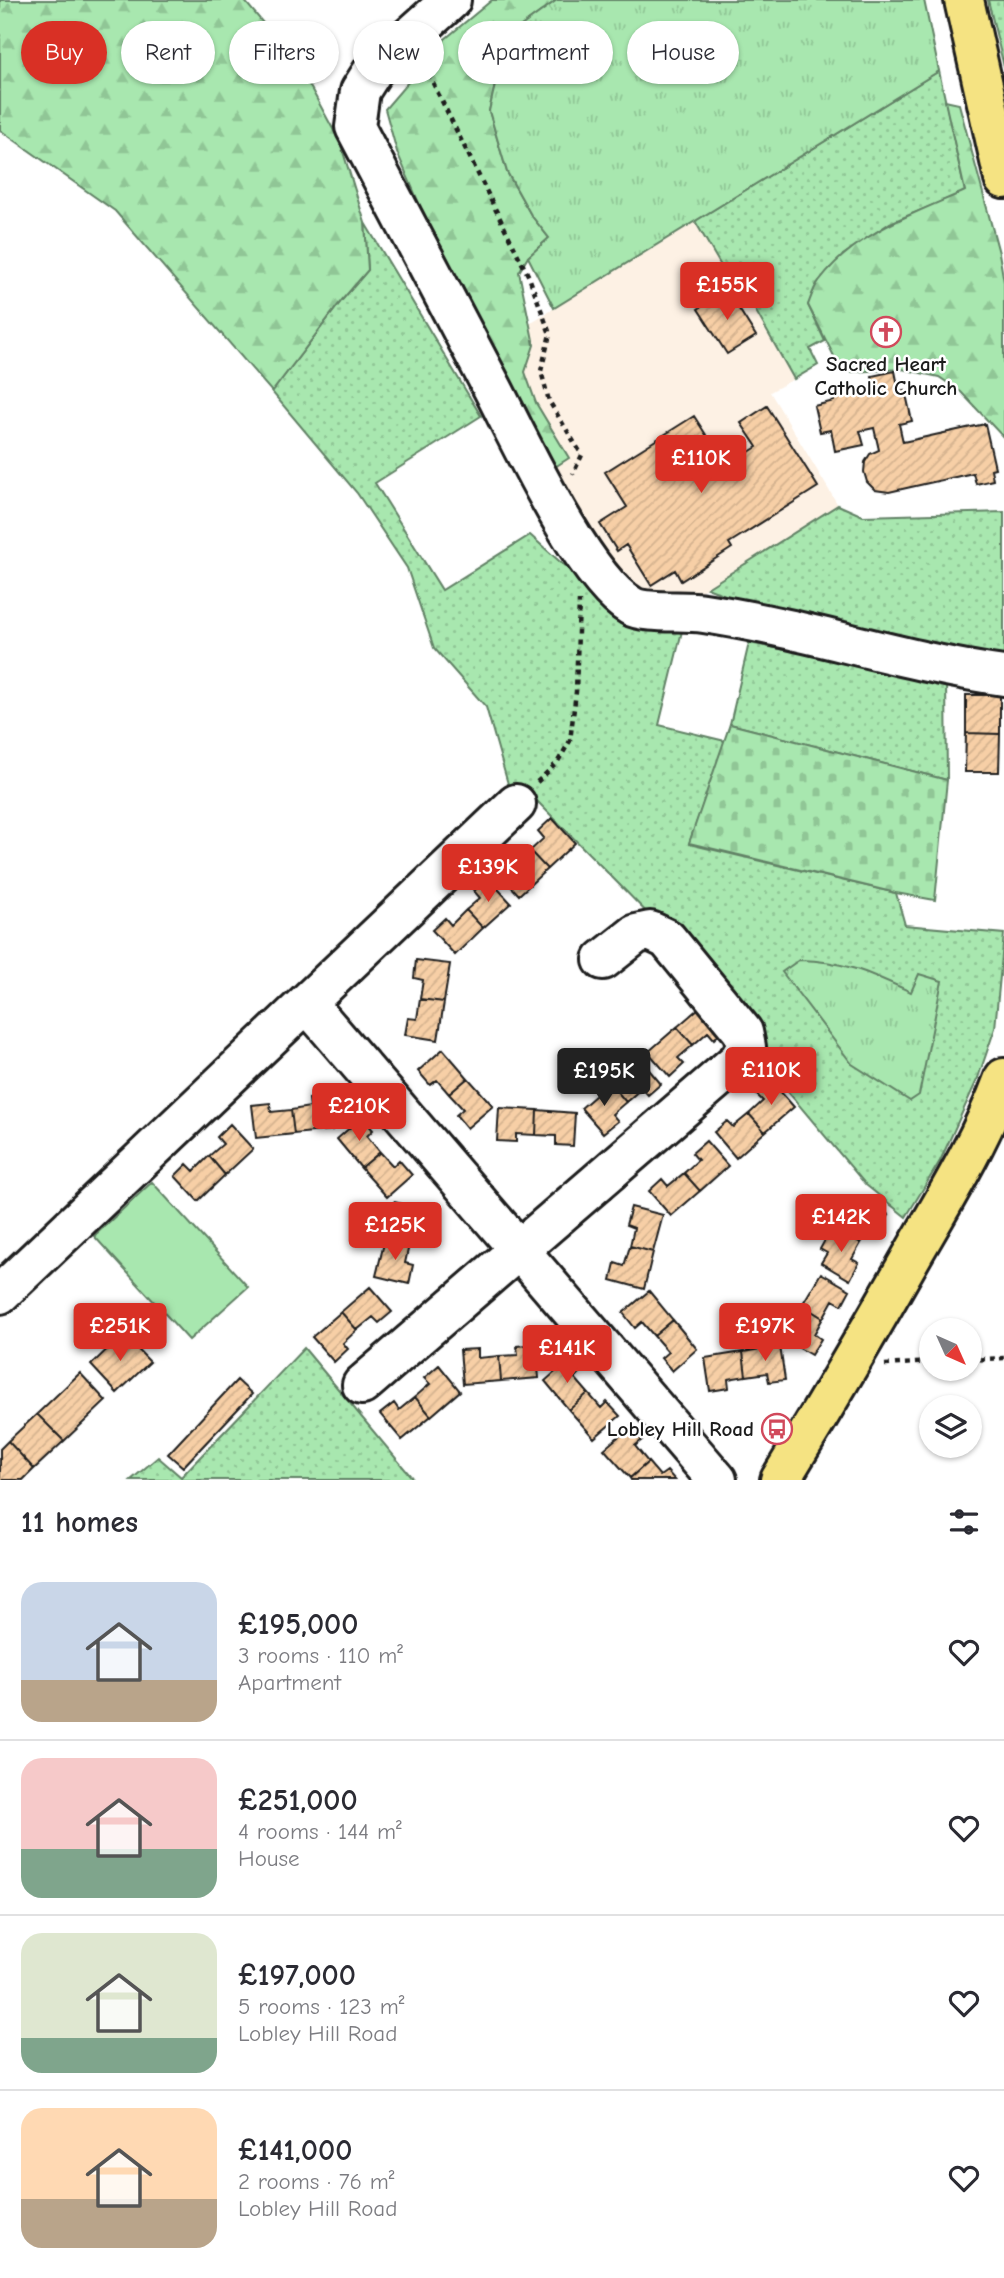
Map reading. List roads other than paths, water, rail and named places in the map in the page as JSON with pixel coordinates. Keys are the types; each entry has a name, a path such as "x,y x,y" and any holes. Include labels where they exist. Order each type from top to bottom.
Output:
{"highway":[{"path":"964,0 1004,179"},
{"path":"780,1480 850,1367 960,1173 983,1129 1004,1078"}],"street":[{"path":"451,0 374,69 360,91 355,127 539,478 580,549 606,583 629,606 640,611 685,610 739,619 948,668 1004,676"},
{"path":"0,1294 516,804"},
{"path":"362,1385 739,1060 746,1047 743,1032 667,939 650,930 636,934 603,960"},
{"path":"307,1003 717,1480"}],"place":[{"name":"Sacred Heart Catholic Church","path":"886,332"},
{"name":"Lobley Hill Road","path":"777,1429"}]}
